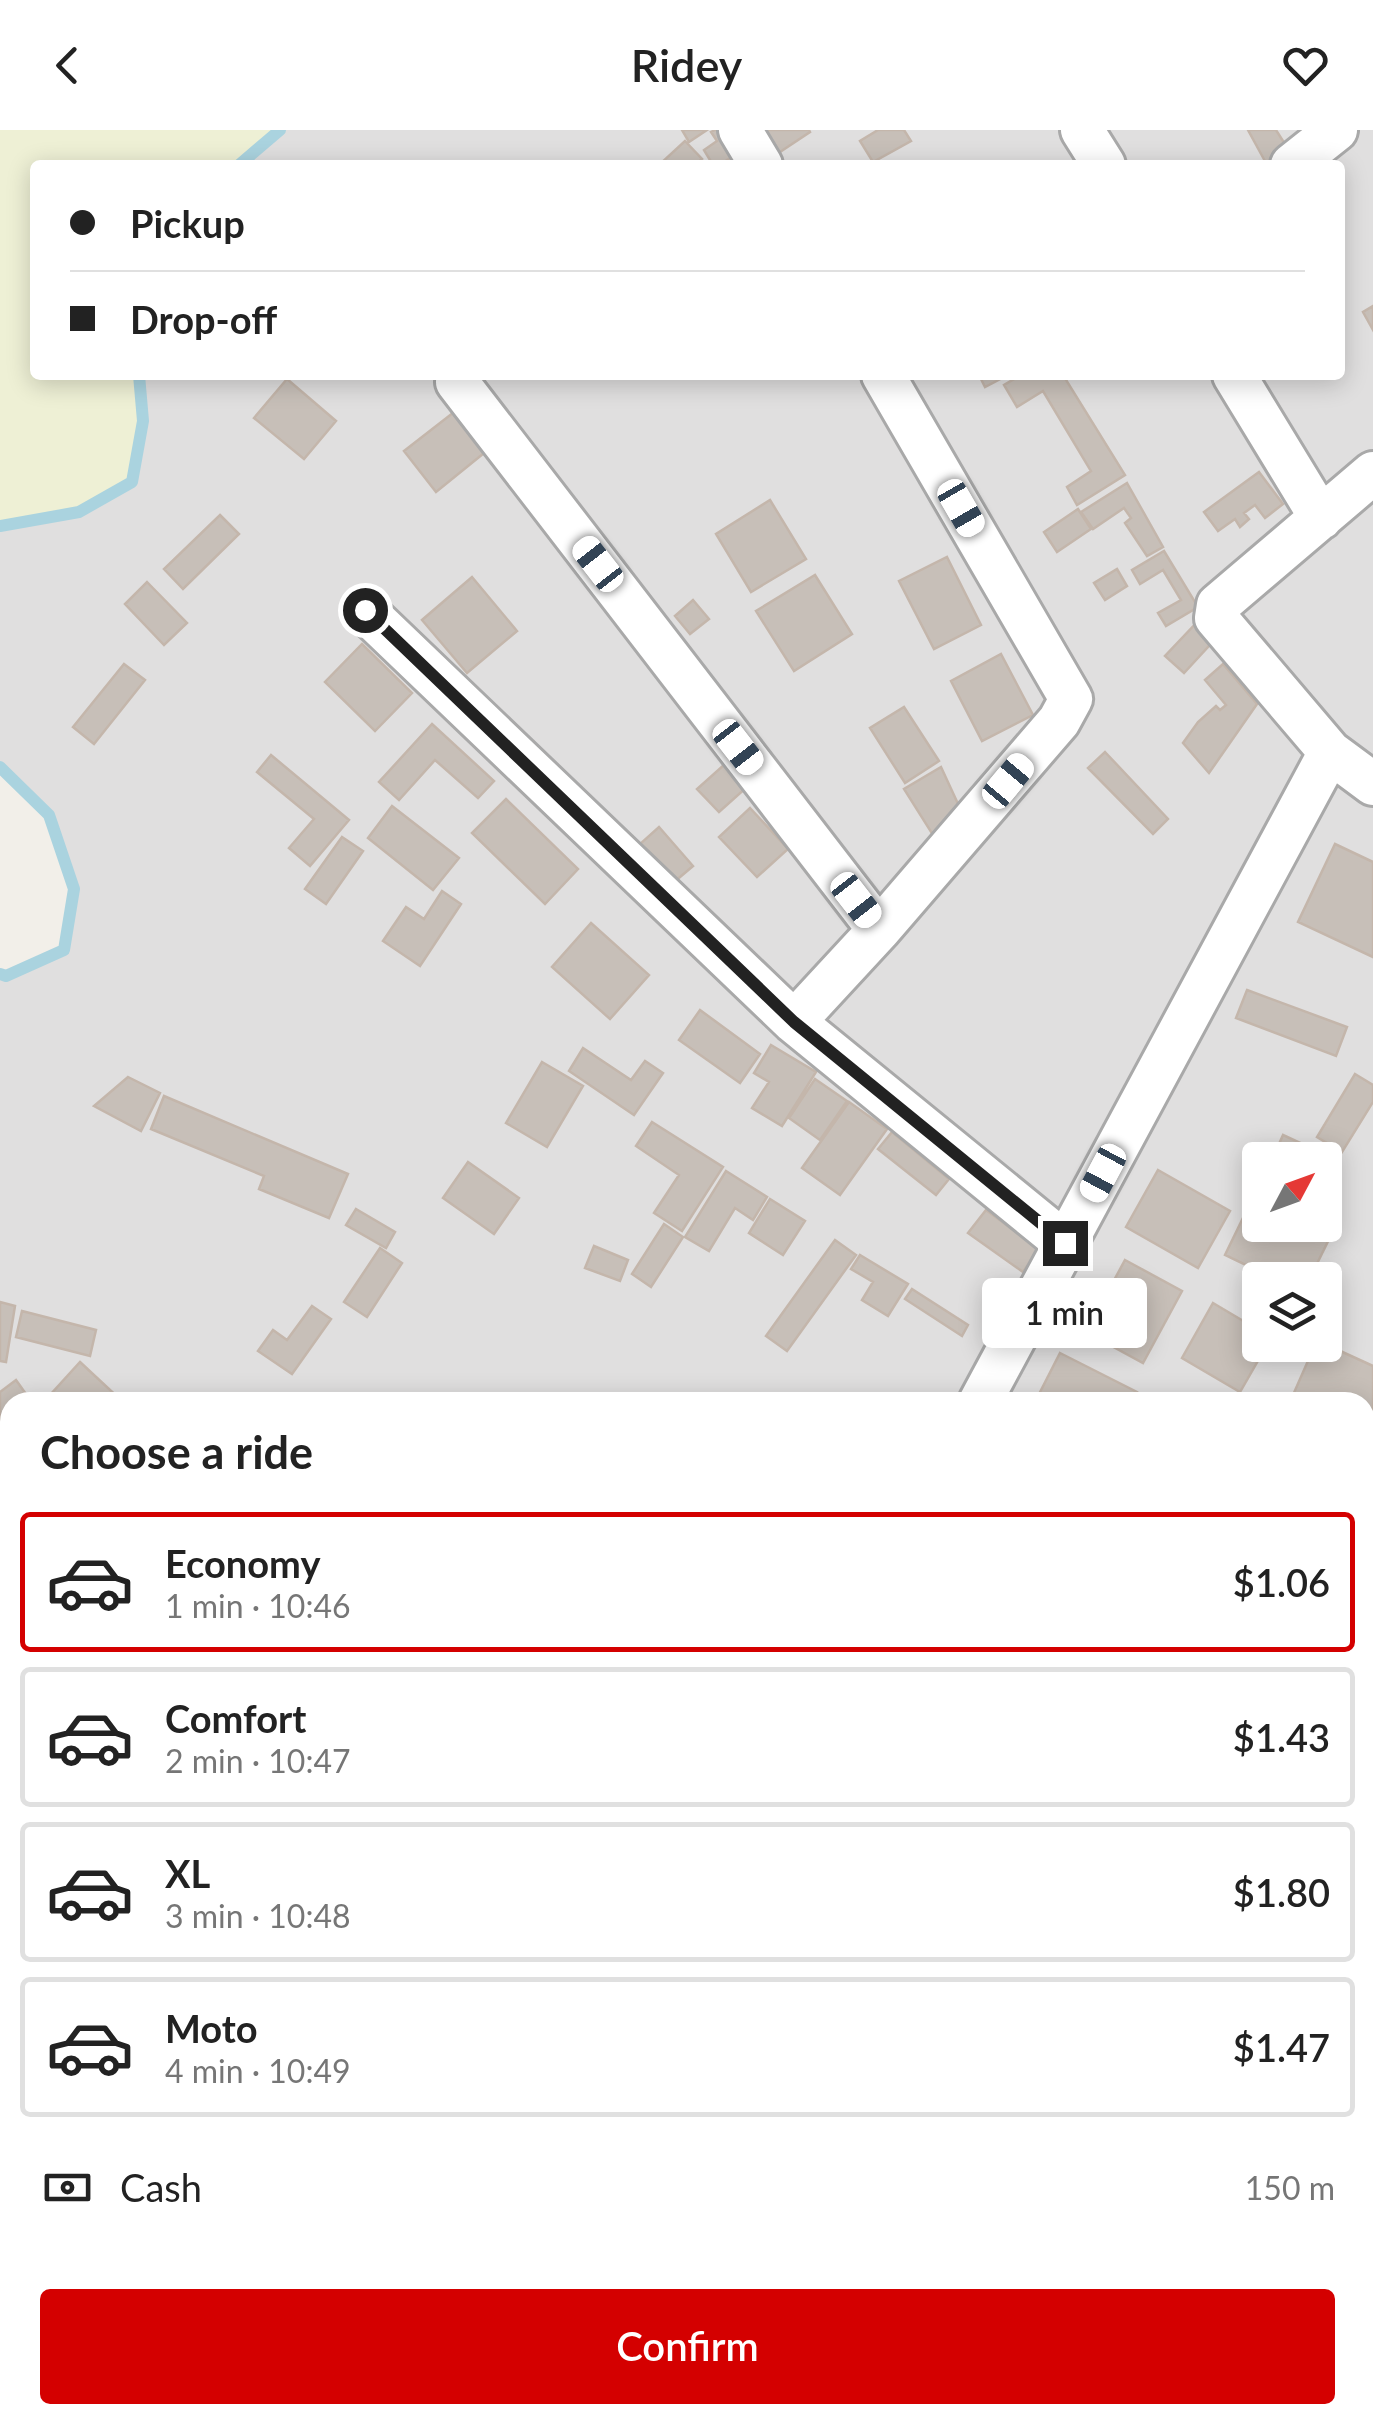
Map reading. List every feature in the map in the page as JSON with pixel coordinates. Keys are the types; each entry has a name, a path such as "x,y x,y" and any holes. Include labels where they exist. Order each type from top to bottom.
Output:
{"street":[{"path":"740,130 758,160"},
{"path":"1082,130 1101,160"},
{"path":"1298,160 1336,130"},
{"path":"794,1022 880,930 1059,721 1071,699 886,380"},
{"path":"1237,380 1321,518"},
{"path":"457,382 880,930"},
{"path":"1373,473 1218,605 1216,618 1330,752 1373,784"},
{"path":"365,610 794,1022 1065,1243"},
{"path":"985,1392 1330,752"}],"shaded area":[{"path":"280,130 1373,130 1373,1392 0,1392 0,974 6,976 64,950 74,889 49,815 0,767 0,526 18,521 143,421 139,380 1345,380 1345,160 245,160"}],"green space":[{"path":"0,130 280,130 245,160 30,160 30,380 139,380 143,421 132,482 79,512 0,526"}],"building":[{"path":"682,130 707,130 689,142"},
{"path":"731,130 743,150 727,160 710,160 704,150 717,141 711,132"},
{"path":"760,130 809,130 810,132 774,156"},
{"path":"878,130 904,130 911,141 872,160 860,141"},
{"path":"1248,130 1276,130 1290,152 1264,160"},
{"path":"685,141 702,159 701,160 664,160"},
{"path":"1373,306 1373,330 1363,312"},
{"path":"288,380 336,421 304,459 254,418"},
{"path":"1012,380 1066,380 1125,475 1077,505 1067,487 1091,471 1043,391 1017,407 1004,385"},
{"path":"458,409 489,449 436,492 404,451"},
{"path":"1259,472 1283,504 1265,518 1255,505 1244,513 1249,519 1240,527 1235,519 1218,531 1204,512"},
{"path":"1127,483 1163,547 1147,556 1125,523 1131,518 1124,508 1093,529 1081,512"},
{"path":"770,500 806,559 751,592 716,534"},
{"path":"1078,509 1091,529 1057,552 1044,532"},
{"path":"220,515 239,534 183,589 164,569"},
{"path":"1164,551 1198,607 1166,626 1158,613 1181,600 1163,570 1140,584 1132,570"},
{"path":"947,557 981,625 934,649 899,581"},
{"path":"1117,569 1127,586 1105,600 1094,583"},
{"path":"815,575 852,634 794,671 756,611"},
{"path":"472,577 517,631 467,673 422,620"},
{"path":"147,582 187,623 164,645 125,604"},
{"path":"693,600 709,619 690,634 675,616"},
{"path":"1201,618 1219,635 1184,673 1165,656"},
{"path":"362,644 412,693 375,731 325,682"},
{"path":"1001,654 1033,715 982,741 951,681"},
{"path":"124,664 145,680 94,744 73,727"},
{"path":"1223,664 1257,704 1209,773 1183,743 1216,706 1220,710 1226,705 1205,680"},
{"path":"904,707 939,761 905,783 870,728"},
{"path":"432,724 494,781 478,798 435,760 399,800 379,782"},
{"path":"1105,752 1168,819 1153,834 1088,768"},
{"path":"271,755 349,820 310,866 289,848 314,819 257,772"},
{"path":"725,764 747,787 719,812 697,789"},
{"path":"941,767 959,806 933,835 904,789"},
{"path":"506,799 578,869 545,904 472,833"},
{"path":"392,806 459,858 433,890 368,838"},
{"path":"750,808 788,849 757,877 719,837"},
{"path":"659,827 693,866 673,883 640,844"},
{"path":"342,837 363,851 326,904 305,889"},
{"path":"1335,844 1373,862 1373,957 1298,922"},
{"path":"442,891 461,904 420,966 383,941 406,907 424,919"},
{"path":"591,923 649,975 610,1019 552,967"},
{"path":"1247,990 1347,1027 1336,1056 1236,1018"},
{"path":"700,1010 760,1054 740,1083 679,1040"},
{"path":"771,1045 816,1072 782,1126 752,1108 769,1082 754,1073"},
{"path":"583,1048 631,1080 645,1061 663,1073 634,1115 569,1071"},
{"path":"542,1062 583,1086 547,1147 506,1123"},
{"path":"1355,1074 1373,1085 1373,1102 1342,1152 1342,1142 1325,1142 1317,1137"},
{"path":"128,1077 160,1093 141,1131 94,1106"},
{"path":"815,1079 847,1101 820,1140 789,1118"},
{"path":"164,1096 348,1174 329,1218 259,1189 264,1176 151,1129"},
{"path":"849,1102 887,1129 840,1195 802,1168"},
{"path":"652,1122 723,1167 682,1231 654,1213 679,1175 636,1146"},
{"path":"892,1132 949,1179 936,1195 878,1149"},
{"path":"1283,1135 1298,1142 1280,1142"},
{"path":"468,1162 519,1198 494,1234 443,1198"},
{"path":"1158,1170 1230,1211 1198,1268 1126,1227"},
{"path":"726,1171 767,1197 753,1220 735,1208 709,1251 685,1237"},
{"path":"770,1199 805,1221 783,1255 749,1233"},
{"path":"356,1209 395,1232 386,1248 346,1225"},
{"path":"986,1210 1039,1249 1023,1272 968,1233"},
{"path":"1242,1220 1242,1242 1328,1242 1318,1262 1242,1263 1225,1255"},
{"path":"664,1224 683,1237 651,1287 632,1274"},
{"path":"835,1240 856,1255 787,1351 766,1336"},
{"path":"594,1246 628,1260 620,1281 585,1268"},
{"path":"380,1248 402,1263 367,1317 344,1302"},
{"path":"860,1255 908,1284 888,1316 862,1300 873,1282 851,1269"},
{"path":"1125,1260 1182,1291 1143,1363 1086,1332"},
{"path":"912,1289 968,1325 962,1336 905,1299"},
{"path":"0,1302 15,1306 6,1362 0,1361"},
{"path":"1213,1303 1242,1320 1242,1362 1257,1362 1240,1392 1182,1358"},
{"path":"312,1306 331,1319 292,1374 258,1351 273,1330 287,1340"},
{"path":"22,1311 96,1330 90,1356 16,1337"},
{"path":"1342,1352 1373,1366 1373,1392 1294,1392 1308,1362 1342,1362"},
{"path":"1060,1353 1137,1392 1040,1392"},
{"path":"80,1362 112,1392 53,1392"},
{"path":"16,1380 25,1392 0,1392"}],"waterway":[{"path":"245,160 280,130"},
{"path":"0,526 79,512 132,482 143,421 139,380"},
{"path":"0,767 49,815 74,889 64,950 6,976 0,974"}],"route":[{"path":"365,610 794,1022 1065,1243"}]}
